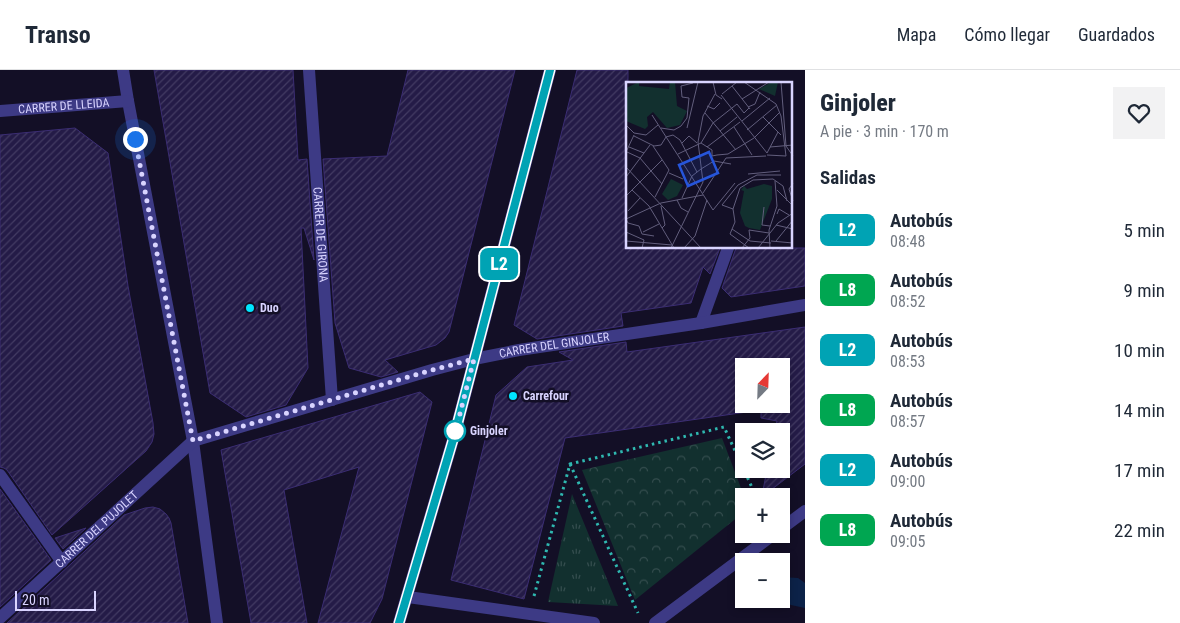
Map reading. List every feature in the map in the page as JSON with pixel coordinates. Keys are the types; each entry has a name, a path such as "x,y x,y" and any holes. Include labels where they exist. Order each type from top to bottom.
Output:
{"street":[{"path":"123,70 193,441 217,623"},
{"name":"CARRER DE GIRONA","path":"309,70 332,400"},
{"path":"399,623 455,433 550,70"},
{"name":"CARRER DE LLEIDA","path":"0,111 128,101"},
{"path":"701,323 728,249"},
{"name":"CARRER DEL GINJOLER","path":"193,441 474,359 518,350 701,323 805,305"},
{"name":"CARRER DEL PUJOLET","path":"0,618 193,441"},
{"path":"0,475 62,562"},
{"path":"790,522 805,511"},
{"path":"655,623 762,543"},
{"path":"408,597 594,623"}],"path":[{"path":"570,464 724,427 752,488"},
{"path":"530,614 570,464"},
{"path":"570,464 638,614"}],"green space":[{"path":"722,438 735,472 735,478 737,478 741,488 735,488 735,519 635,600 582,470"},
{"path":"572,494 618,606 548,602"}],"water":[{"path":"790,578 798,578 805,583 805,608 791,605"}],"building":[{"path":"154,70 293,70 298,160 307,159 314,260 304,228 301,228 308,368 286,405 246,417 210,393"},
{"path":"408,70 515,70 449,332 436,345 385,360 398,372 381,377 349,368 335,323 323,159 387,156"},
{"path":"577,70 628,70 628,82 626,82 626,249 720,249 710,274 703,267 691,303 621,313 623,326 537,339 514,325"},
{"path":"75,128 108,153 128,286 154,434 152,442 146,451 52,535 7,470 0,467 0,135"},
{"path":"805,248 805,286 731,297 722,288 736,249"},
{"path":"805,327 805,464 790,475 790,423 777,423 777,421 761,418 761,413 790,413 790,358 735,358 735,413 740,413 565,438 524,599 451,580 496,395 527,367 573,360 559,352 626,342 627,352"},
{"path":"420,392 432,402 382,599 370,623 318,623 359,467 284,490 307,623 251,623 221,450"},
{"path":"765,478 787,478 774,488 763,488"},
{"path":"0,489 51,560 0,607"},
{"path":"153,507 160,509 166,514 171,523 188,623 7,623 124,515"},
{"path":"86,528 63,549 55,538"}],"bus line":[{"name":"L2","path":"399,623 455,433 550,70"}],"place":[{"name":"Duo","path":"250,308"},
{"name":"Carrefour","path":"513,396"},
{"name":"Ginjoler","path":"455,431"}],"route":[{"path":"135,139 193,441 474,359 455,433 455,431"}]}
